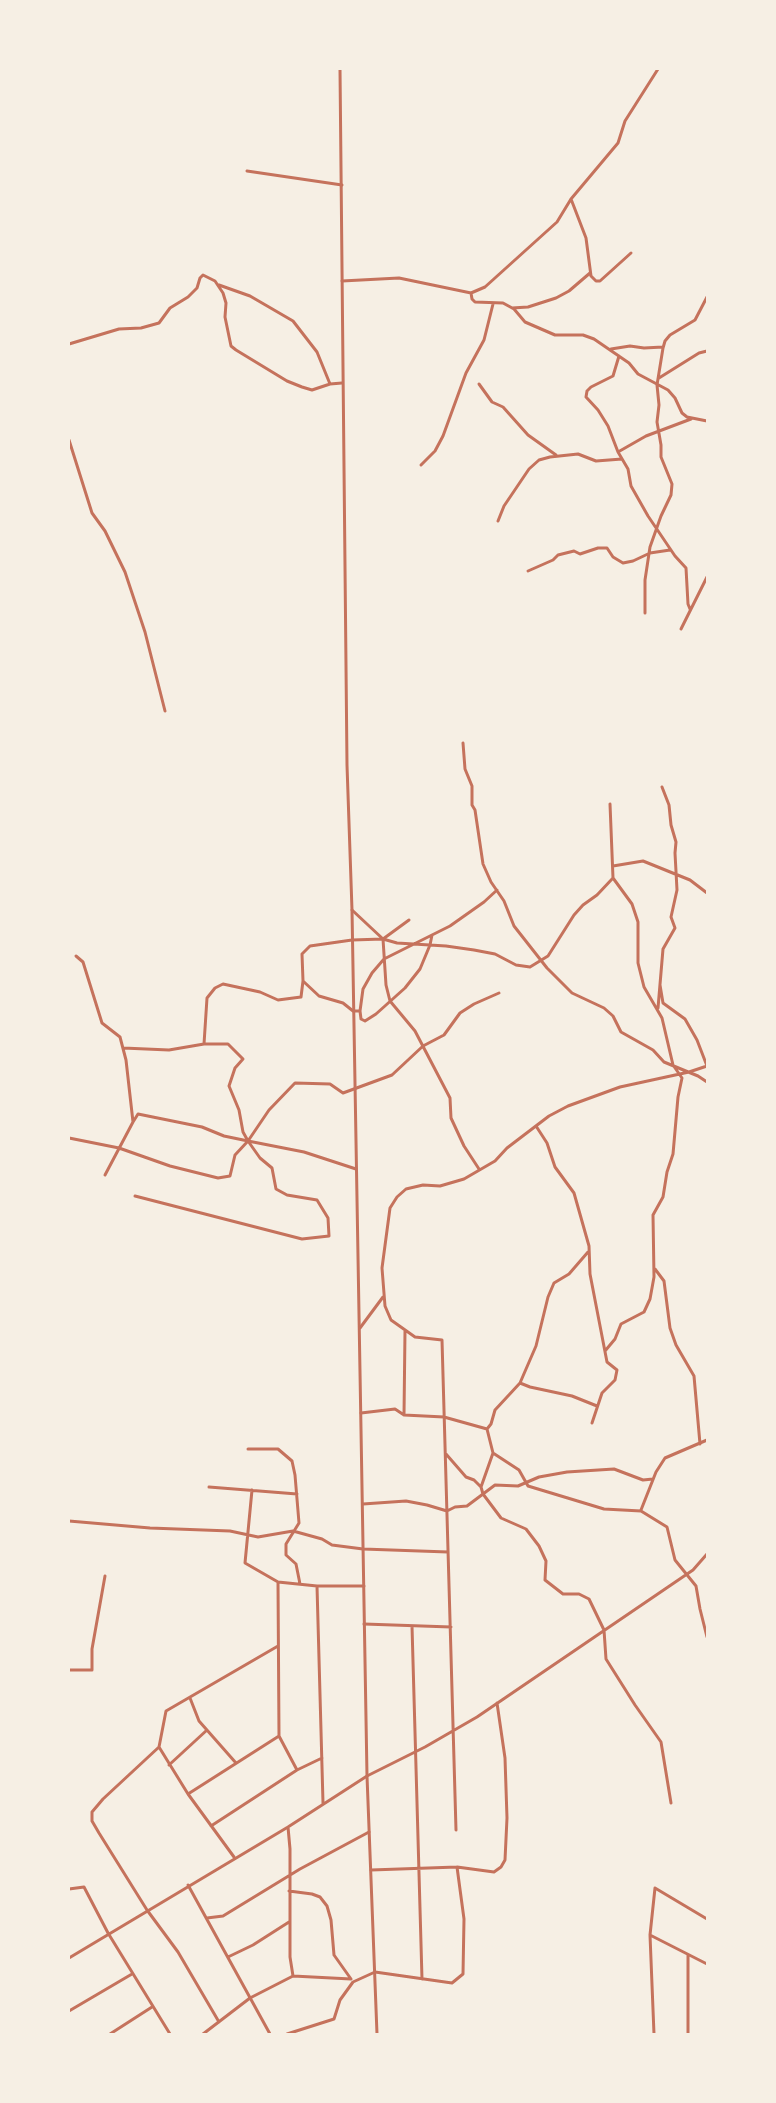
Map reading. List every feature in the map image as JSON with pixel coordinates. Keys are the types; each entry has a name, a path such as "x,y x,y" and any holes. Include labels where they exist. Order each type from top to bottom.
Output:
{"street":[{"path":"342,281 399,278 471,293 485,287 557,222 591,173 611,153 621,135 625,121 658,69"},
{"path":"339,70 347,765 357,1169 367,1776 377,2034"},
{"path":"247,171 342,185"},
{"path":"571,199 586,238 590,273 598,282 631,253"},
{"path":"512,308 528,307 556,298 590,273"},
{"path":"69,344 119,329 141,328 159,323 170,308 188,297 197,288 201,276 208,277 219,285 273,307 293,321 317,352 330,384"},
{"path":"219,285 226,303 225,317 231,346 287,381 302,387 312,390 342,383"},
{"path":"471,293 475,302 503,303 512,308 525,322 555,335 583,335 594,339 629,363 638,374 668,390 675,398 682,413 691,419 707,421"},
{"path":"645,614 645,580 653,537 671,495 672,484 661,457 658,432 657,385 663,347 670,335 695,320 707,297"},
{"path":"421,465 435,451 444,436 466,372 484,340 494,304"},
{"path":"611,349 630,346 663,347"},
{"path":"659,378 699,352 707,351"},
{"path":"619,356 612,376 591,387 586,396 608,426 618,452 628,469 631,486 656,530 686,568 690,609"},
{"path":"479,384 492,402 503,407 528,435 557,456"},
{"path":"618,452 646,436 691,419"},
{"path":"69,440 92,513 105,531 125,572 145,632 165,711"},
{"path":"498,521 504,506 534,463 545,458 578,454 596,461 622,459"},
{"path":"528,571 553,560 558,555 570,552 580,554 598,548 607,548 613,557 623,562 639,559 650,553 671,550"},
{"path":"681,630 707,577"},
{"path":"463,743 465,769 472,786 472,805 475,810 481,855 486,873 514,926 540,961 572,993 604,1008 613,1016 621,1032 653,1050 664,1062 707,1082"},
{"path":"658,1010 663,949 675,928 671,917 678,875 676,842 663,787"},
{"path":"605,1351 615,1339 621,1324 644,1312 650,1299 654,1268 653,1215 663,1197 673,1154 682,1078 673,1065 662,1018 644,987 638,963 638,922 632,904 613,878 610,804"},
{"path":"613,866 643,861 678,875 707,893"},
{"path":"204,1044 207,998 215,988 223,984 260,992 278,1000 301,997 302,954 310,946 352,940 383,939 397,943 495,954 516,965 530,967 548,956 574,915 583,905 597,896 613,878"},
{"path":"432,935 420,969 413,979 365,1021 361,1019 363,989 372,973 384,959 415,944 432,935 450,926 497,890"},
{"path":"351,910 383,939 386,985 390,1001 415,1031 423,1046 450,1098 451,1118 464,1146 479,1169"},
{"path":"383,939 409,920"},
{"path":"76,956 83,962 102,1023 120,1037 126,1060 133,1122"},
{"path":"303,981 319,996 343,1003 353,1011 360,1011"},
{"path":"456,1830 455,1730 442,1340 415,1337 392,1320 385,1306 382,1268 390,1208 406,1189 423,1185 440,1186 464,1179 495,1161 507,1148 549,1116 568,1106 620,1087 707,1066 697,1040 685,1019 663,1003 659,983"},
{"path":"69,1138 119,1148 170,1166 218,1178 230,1176 235,1155 248,1142 269,1110 295,1083 330,1084 343,1093 392,1075 423,1046 444,1035 460,1013 499,993"},
{"path":"123,1048 169,1050 204,1044 228,1044 243,1059 235,1068 229,1086 248,1142 260,1158 272,1168 276,1189 287,1195 317,1200 328,1218 329,1236 302,1239 135,1196"},
{"path":"105,1175 138,1114 202,1127 248,1142 304,1152 357,1169"},
{"path":"536,1126 547,1143 555,1167 574,1193 589,1250 590,1274 607,1362 617,1370 615,1380 602,1393 592,1423"},
{"path":"486,1429 491,1424 495,1410 520,1383 536,1346 548,1297 554,1283 568,1274 589,1250"},
{"path":"654,1268 664,1281 670,1328 676,1345 694,1376 700,1444"},
{"path":"360,1328 384,1296"},
{"path":"404,1415 405,1331"},
{"path":"520,1383 572,1396 597,1406"},
{"path":"361,1413 395,1409 404,1415 444,1417 486,1429"},
{"path":"481,1487 493,1453 486,1429"},
{"path":"641,1511 653,1479 665,1458 707,1440"},
{"path":"248,1449 278,1449 291,1461 299,1522 286,1544 286,1555 296,1564 300,1584"},
{"path":"445,1452 466,1477 474,1480 481,1487 483,1494 501,1518 526,1529 539,1546 546,1561 545,1580 563,1594 579,1594 589,1599 604,1630 606,1659 661,1742 671,1803"},
{"path":"493,1453 519,1470 528,1486 604,1509 641,1511 667,1527 675,1560 696,1586 699,1609 707,1637"},
{"path":"363,1504 406,1501 427,1504 447,1511 455,1507 467,1506 495,1485 518,1486 567,1472 614,1469 643,1480 653,1479"},
{"path":"209,1487 297,1494"},
{"path":"252,1490 245,1563 278,1582 317,1586 364,1586"},
{"path":"69,1521 150,1528 230,1531 258,1537 292,1531 322,1539 332,1545 363,1549 448,1552"},
{"path":"69,1958 234,1857 288,1827 367,1776 455,1730 687,1574 707,1554"},
{"path":"69,1670 92,1670 92,1649 105,1576"},
{"path":"278,1582 279,1736 297,1770"},
{"path":"317,1586 323,1803"},
{"path":"364,1624 451,1627"},
{"path":"412,1626 422,1979"},
{"path":"219,2022 178,1952 147,1910 99,1833 92,1821 92,1812 159,1747 166,1711 278,1646"},
{"path":"190,1698 199,1721 236,1763"},
{"path":"370,1870 419,1867 494,1872 501,1867 505,1860 507,1818 505,1758 496,1703"},
{"path":"169,1765 207,1730"},
{"path":"188,1794 279,1736"},
{"path":"159,1747 188,1794 234,1857"},
{"path":"211,1826 297,1770 322,1758"},
{"path":"288,1827 290,1957 293,1976"},
{"path":"207,1918 223,1916 369,1832"},
{"path":"287,2034 334,2019 340,2000 353,1982 375,1972 453,1983 463,1974 464,1919 458,1868"},
{"path":"188,1885 270,2034"},
{"path":"69,1889 84,1887 108,1933 170,2034"},
{"path":"654,2034 650,1935 655,1888 707,1919"},
{"path":"289,1892 312,1894 320,1897 327,1906 331,1920 334,1955 351,1979"},
{"path":"228,1957 253,1945 290,1922"},
{"path":"650,1935 707,1964"},
{"path":"688,1955 688,2034"},
{"path":"69,2011 133,1974"},
{"path":"204,2034 250,1998 293,1976 358,1979"},
{"path":"110,2034 152,2007"}]}
